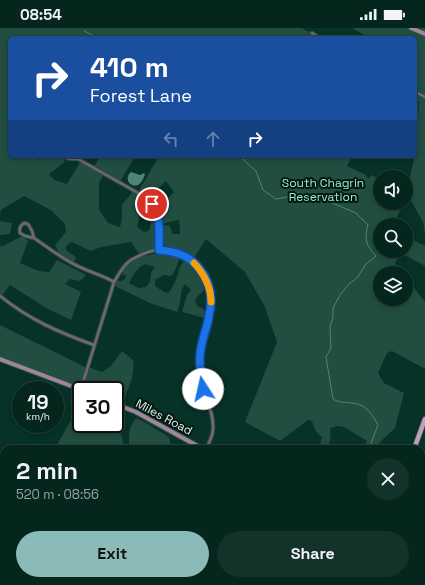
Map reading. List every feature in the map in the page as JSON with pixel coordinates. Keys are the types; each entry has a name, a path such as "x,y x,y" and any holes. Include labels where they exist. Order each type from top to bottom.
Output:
{"main road":[{"path":"411,28 425,34"},
{"path":"0,359 72,386"},
{"name":"Miles Road","path":"124,407 136,412 196,445"},
{"path":"415,445 425,419"}],"street":[{"path":"312,33 317,36"},
{"path":"66,158 72,160 75,158"},
{"path":"79,158 147,198 156,210 159,223 159,250"},
{"path":"34,238 28,224 24,223 21,225 19,229 20,233 34,238 64,259 81,268 114,282"},
{"path":"84,381 114,282 122,268 140,255 159,250 178,253 187,257 195,263 206,278 211,295 209,317 200,354 200,374 203,389 214,421 213,431 208,445"},
{"path":"0,296 23,313 45,325 65,335 94,345"}],"green space":[{"name":"South Chagrin Reservation","path":"0,28 302,28 316,36 8,36 8,158 38,158 39,160 44,158 63,158 65,162 49,174 54,180 67,184 81,161 94,167 99,158 134,158 120,182 104,174 99,183 99,210 108,223 120,227 122,219 122,205 133,191 149,203 140,214 137,227 144,232 149,231 151,223 146,214 156,210 159,226 169,225 173,234 180,234 179,220 161,224 158,209 174,192 166,181 147,198 138,192 158,158 351,158 347,166 366,175 368,179 373,176 373,210 400,210 396,218 373,218 373,258 398,258 395,263 397,266 373,266 373,306 413,306 413,286 425,302 425,369 392,351 387,353 378,373 384,383 404,393 395,428 379,443 382,445 365,445 367,441 344,427 338,426 330,428 328,445 319,445 322,437 318,434 312,421 308,420 280,441 245,422 277,342 265,307 245,272 206,239 192,261 187,257 159,250 140,255 131,242 101,247 91,251 72,242 66,246 66,250 76,257 74,262 63,256 55,245 66,232 65,224 51,210 24,196 1,210 0,214"},
{"path":"352,28 425,28 425,234 423,222 413,204 413,170 412,170 414,158 417,158 419,102 417,100 417,36 366,36"},
{"path":"0,221 12,223 10,234 0,235"},
{"path":"22,236 28,241 20,263 39,271 49,272 57,260 86,275 80,281 70,279 65,284 81,292 71,320 46,308 10,285 1,297 0,296 0,245 1,247"},
{"path":"413,240 425,246 425,266 410,258 413,258"},
{"path":"159,253 180,257 171,276 164,275 155,280 155,286 168,293 175,282 183,262 186,260 197,270 202,278 204,290 195,299 197,306 201,307 207,313 205,318 182,312 187,295 191,290 185,284 182,289 177,312 152,304 117,287 115,285 116,281 125,279 126,275 122,275 124,268 139,257","holes":["145,264 155,267 151,273 150,282 146,287 139,288 129,283 136,272"]},
{"path":"0,325 85,367 86,370 88,367 102,372 111,366 122,351 134,361 132,379 124,399 124,381 72,381 72,386 64,383 64,381 58,381 0,359"},
{"path":"72,418 72,433 120,433 124,445 57,445"},
{"path":"136,418 169,437 171,445 129,445 130,431"}],"shaded area":[{"path":"131,172 140,175 145,174 142,181 138,185 135,186 129,182 128,177"}],"waterway":[{"path":"84,31 94,36"},
{"path":"241,158 256,171 263,190 276,199 287,197 295,192 330,202 356,213 368,225 366,234 367,242 370,249 376,256 365,265 358,277 349,284 340,295 333,308 333,317 330,327 331,348 326,357 333,399 340,402 361,405 371,413 378,425 370,445"}],"slow traffic":[{"path":"194,263 206,278 211,295 211,302"}],"route":[{"path":"152,204 156,210 159,223 159,250 178,253 187,257 201,270 209,286 211,305 200,354 200,374 203,389"}]}
